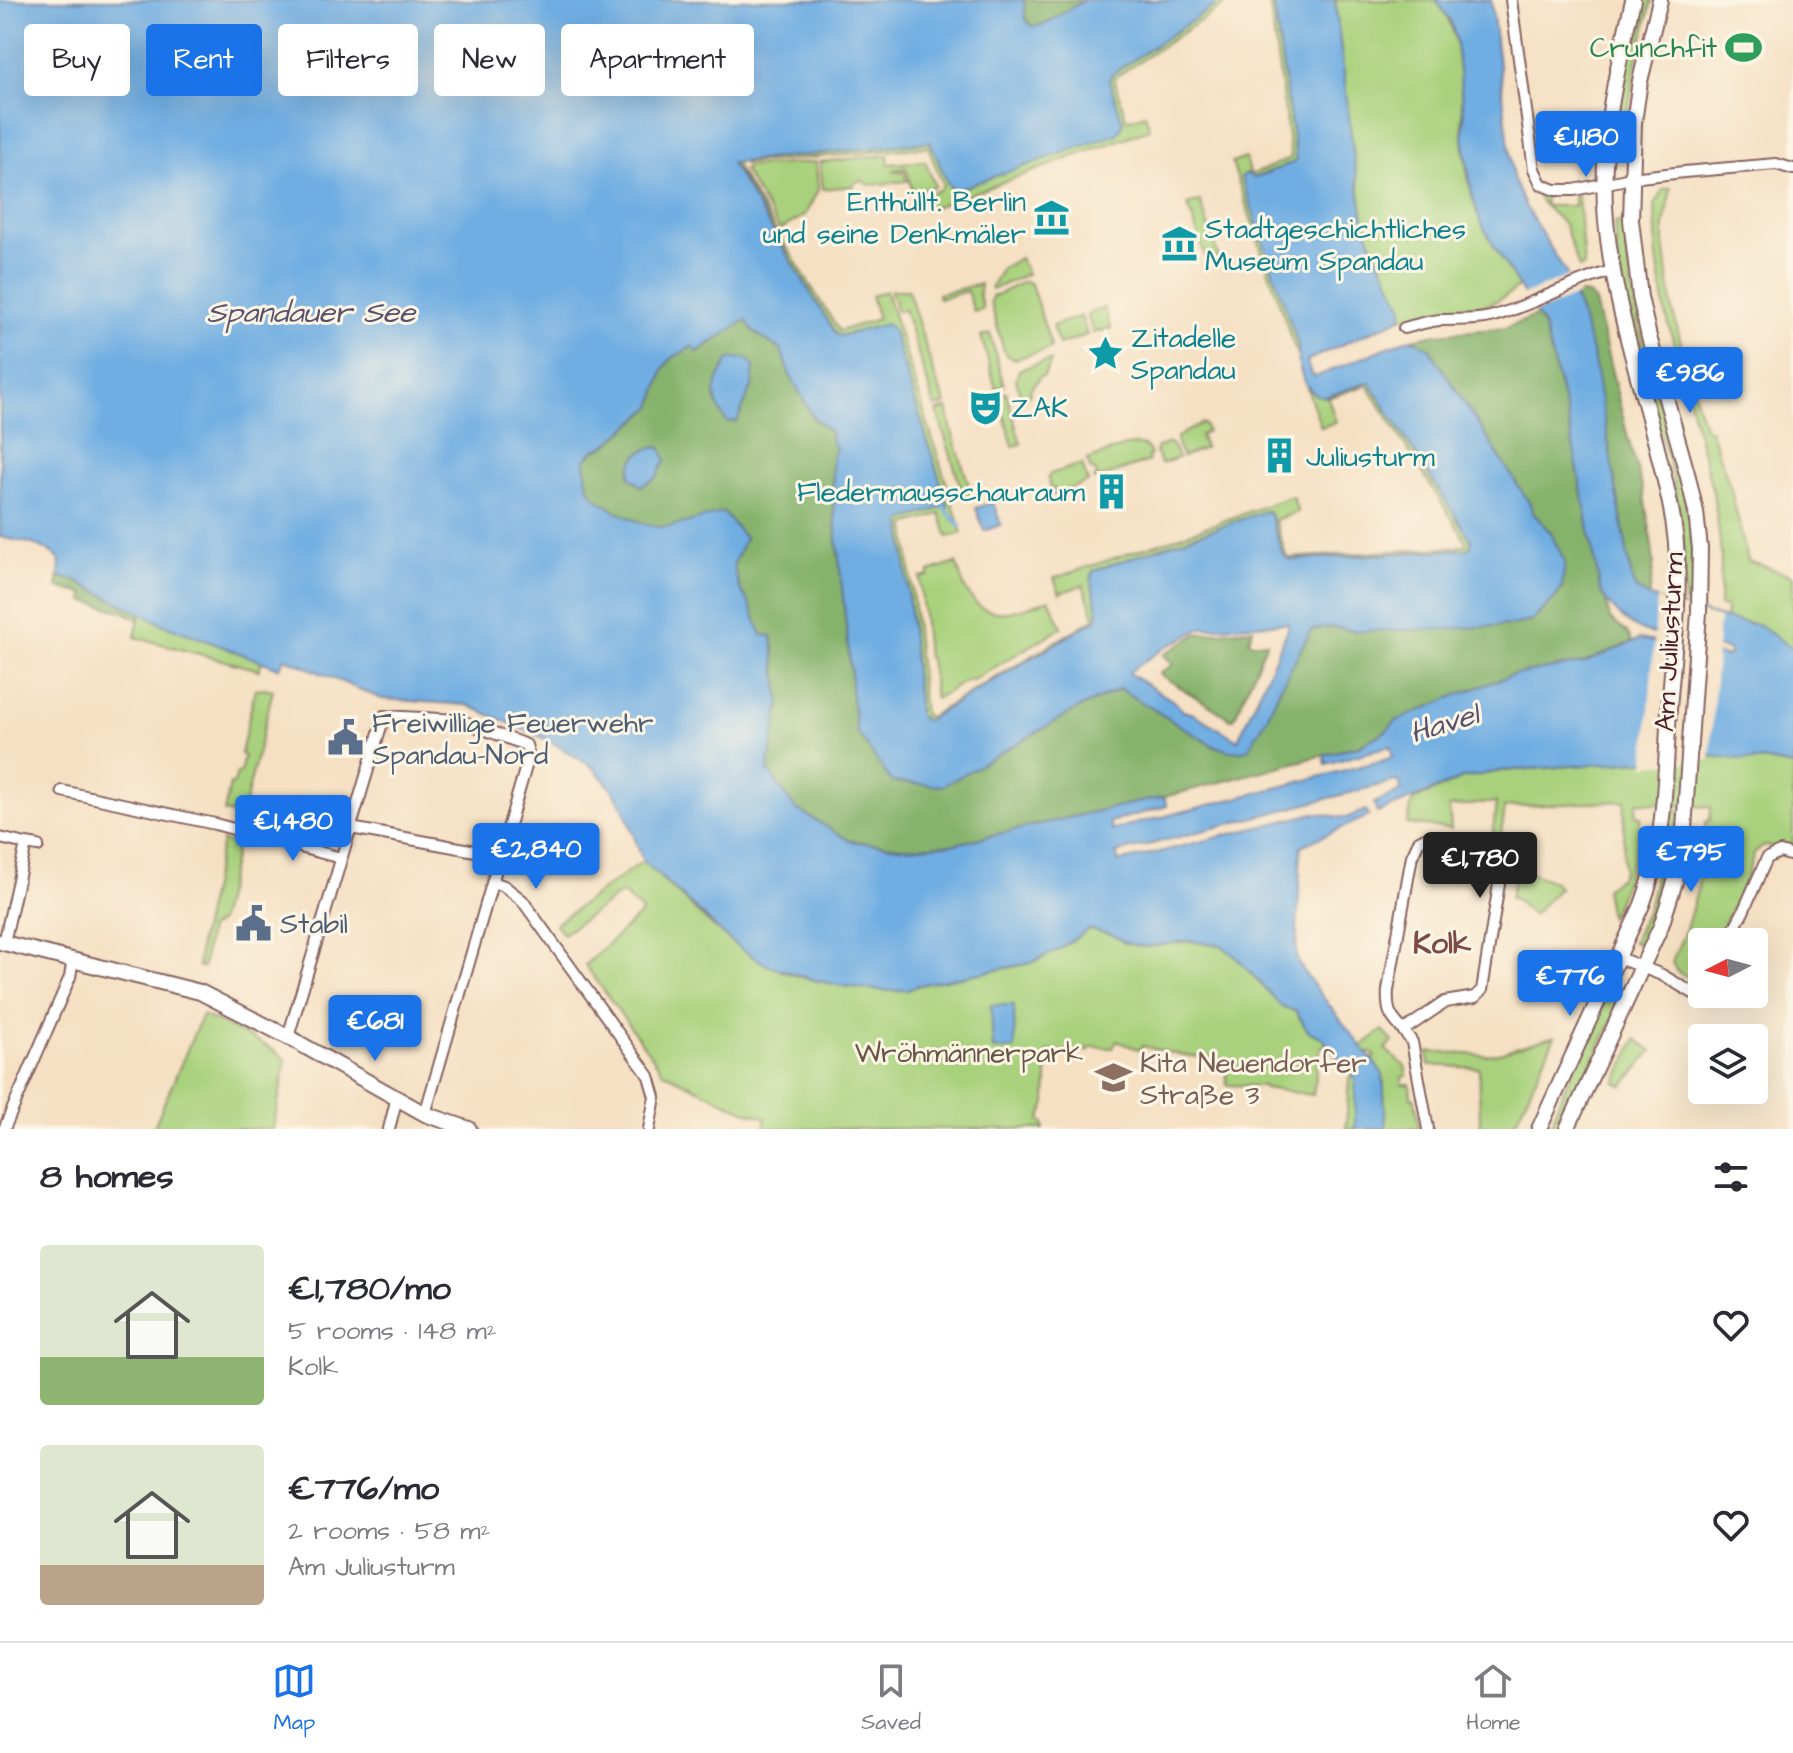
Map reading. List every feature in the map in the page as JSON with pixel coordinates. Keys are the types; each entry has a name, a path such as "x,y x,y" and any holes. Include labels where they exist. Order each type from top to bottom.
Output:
{"main road":[{"name":"Am Juliusturm","path":"1539,1129 1642,905 1653,871 1663,804 1677,605 1674,521 1618,303 1606,220 1609,117 1633,0"},
{"name":"Am Juliusturm","path":"1567,1129 1661,926 1675,882 1685,805 1701,565 1696,512 1640,297 1631,220 1634,122 1640,81 1660,0"},
{"path":"2,942 200,992 425,1114 469,1129"}],"street":[{"path":"1511,0 1534,169 1541,184 1555,190 1574,190 1631,178 1776,164 1793,169"},
{"path":"1404,328 1442,320 1486,318 1612,271"},
{"path":"288,1037 384,716 459,720 526,745 529,756 425,1114"},
{"path":"62,791 215,824 341,858"},
{"path":"351,828 500,857"},
{"path":"1404,1030 1445,1002 1475,997 1482,990 1503,859 1500,850 1491,845 1427,837 1419,841 1412,856 1388,990 1389,1012 1412,1042 1428,1129"},
{"path":"0,838 38,846"},
{"path":"2,942 26,844"},
{"path":"1734,928 1767,858 1780,852 1793,856"},
{"path":"493,882 504,886 522,900 649,1076 655,1097 649,1129"},
{"path":"1619,958 1688,988"},
{"path":"4,1129 70,977 73,959"},
{"path":"389,1129 397,1097"}],"green space":[{"path":"1024,0 1084,0 1045,24 1032,27 1023,8"},
{"path":"1223,0 1232,0 1114,78 1127,120 1145,114 1150,129 926,210 921,196 943,186 928,147 737,164 839,331 878,319 871,296 886,291 962,533 948,537 940,514 906,525 924,715 929,717 1095,618 1083,585 1060,593 1054,578 1292,496 1298,512 1275,520 1287,558 1269,512 1265,511 1093,571 1099,610 1097,619 924,720 919,715 902,525 906,519 948,506 892,329 883,325 839,336 836,334 731,162 930,142 949,186 956,190 1117,134 1123,121 1109,81 1112,74"},
{"path":"1269,0 1273,0 1296,159 1251,177 1298,345 1298,358 1232,163 1245,158 1251,175 1291,158"},
{"path":"1335,0 1436,0 1446,14 1460,66 1464,152 1473,198 1487,233 1519,286 1506,296 1478,307 1401,318 1403,313 1365,224"},
{"path":"1641,0 1652,0 1628,112 1621,114 1617,109"},
{"path":"888,155 889,164 925,161 935,186 913,193 906,168 894,172 904,171 907,181 872,185 862,180 853,186 823,189 820,162"},
{"path":"816,162 818,190 805,215 780,230 743,170 746,167"},
{"path":"1671,188 1664,244 1673,312 1697,404 1705,429 1710,429 1730,486 1748,561 1793,576 1793,649 1759,625 1725,619 1726,607 1720,606 1721,554 1713,492 1665,310 1657,258 1655,205 1663,190"},
{"path":"1534,190 1546,195 1544,204 1547,206 1574,206 1574,196 1578,196 1584,266 1579,268 1564,224 1542,203"},
{"path":"1200,201 1219,258 1207,261 1188,205"},
{"path":"1624,221 1633,296 1651,368 1646,373 1633,334 1618,261 1614,223"},
{"path":"1020,258 1027,274 992,290 1002,268"},
{"path":"1025,281 1031,284 1051,346 1015,359 1004,351 990,301 992,297"},
{"path":"980,284 983,309 974,312 967,291 939,299 938,294"},
{"path":"891,290 908,290 946,404 935,407 904,309 897,311"},
{"path":"1580,294 1594,299 1642,486 1654,562 1649,597 1636,589 1632,581 1593,355 1575,296"},
{"path":"1104,308 1111,328 1093,333 1087,314"},
{"path":"1538,315 1544,327 1568,418 1601,593 1610,619 1627,632 1632,642 1584,663 1512,675 1396,721 1386,731 1358,746 1164,797 955,844 908,848 850,841 795,808 768,770 780,703 772,636 762,636 733,566 745,538 723,512 667,527 646,524 593,496 587,484 585,460 652,407 664,368 671,359 693,346 698,352 746,319 753,331 781,350 790,375 813,417 830,432 836,448 832,459 834,511 857,732 1079,708 1120,689 1212,745 1230,751 1244,751 1267,718 1311,630 1329,627 1360,631 1512,625 1532,621 1555,598 1551,533 1533,513 1429,348 1412,339 1506,328"},
{"path":"1081,316 1087,335 1059,345 1052,326"},
{"path":"990,334 1004,386 996,389 981,336"},
{"path":"1051,361 1044,376 1040,377 1022,402 1016,380 1019,370"},
{"path":"1369,382 1472,544 1467,549 1287,558 1466,544 1367,385 1328,398 1336,422 1321,427 1307,388 1317,396"},
{"path":"1653,384 1682,485 1690,526 1692,606 1684,602 1682,528 1672,476 1648,390"},
{"path":"1006,392 1021,444 1013,446 998,394"},
{"path":"947,408 972,495 964,498 937,411"},
{"path":"1202,423 1207,432 1200,435 1205,448 1182,457 1177,437"},
{"path":"1169,443 1178,458 1161,464 1155,452 1158,447"},
{"path":"1134,445 1147,447 1151,455 1148,456 1149,461 1095,480 1095,470 1091,470 1087,460"},
{"path":"1082,464 1088,482 1053,495 1056,492 1055,489 1051,490 1050,474"},
{"path":"956,563 966,590 985,609 1006,612 1049,599 1062,627 972,681 970,679 935,699 930,658 927,658 920,578"},
{"path":"59,576 76,581 140,613 139,620 124,612 84,601 84,594 57,587"},
{"path":"140,613 262,661 259,670 135,637"},
{"path":"1253,629 1249,640 1252,643 1267,642 1234,719 1159,674 1174,664 1163,655 1197,634"},
{"path":"255,689 273,690 242,816 224,812 230,784 234,784 237,773 240,773"},
{"path":"1710,756 1793,766 1793,850 1765,846 1754,853 1747,876 1723,928 1688,928 1688,977 1677,972 1672,962 1698,887 1706,821 1710,821 1711,807 1637,802 1636,815 1641,816 1634,856 1610,918 1605,888 1623,871 1625,801 1505,807 1501,835 1493,833 1496,802 1449,807 1451,829 1407,824 1413,800 1463,778 1501,771"},
{"path":"1669,808 1679,809 1675,845 1663,896 1646,947 1633,942 1649,905"},
{"path":"222,841 237,845 219,922 209,929 203,968 198,967 200,940"},
{"name":"Wröhmännerpark","path":"643,861 701,916 764,963 810,979 847,986 904,990 1031,963 1058,950 1089,929 1113,935 1125,943 1146,947 1189,941 1221,945 1283,1008 1296,1011 1307,1030 1328,1044 1320,1048 1313,1095 1264,1086 1227,1085 1226,1060 1181,1055 1142,1046 1140,1050 1117,1041 1113,1048 1048,1051 1046,1103 1040,1121 1044,1123 1044,1129 764,1129 766,1118 742,1110 663,1072 585,965 643,912 622,893 563,934 555,924"},
{"path":"1516,868 1555,882 1559,888 1533,915 1510,898"},
{"path":"1625,986 1627,989 1561,1129 1551,1129 1557,1105 1603,1004"},
{"path":"202,1015 259,1042 286,1060 273,1129 153,1129"},
{"path":"1383,1030 1393,1042 1385,1049 1405,1066 1407,1076 1402,1077 1402,1084 1410,1084 1419,1129 1386,1129 1383,1075 1372,1059 1375,1056 1371,1052 1368,1054 1361,1046"},
{"path":"1555,1036 1512,1129 1480,1129 1479,1068 1429,1065 1428,1052 1486,1055"},
{"path":"1636,1039 1652,1051 1623,1086 1616,1082"},
{"path":"1352,1075 1355,1078 1355,1129 1346,1129 1349,1078"}],"water":[{"name":"Spandauer See","path":"0,0 1024,0 1025,18 1032,27 1045,24 1084,0 1223,0 1112,74 1109,81 1123,121 1117,134 956,190 949,186 930,142 731,163 836,334 840,336 886,324 892,328 948,506 906,519 902,525 919,715 927,720 1097,619 1093,571 1265,511 1269,512 1283,554 1289,560 1467,549 1471,546 1471,540 1369,382 1325,397 1317,395 1306,384 1300,369 1298,345 1241,177 1247,173 1254,178 1296,159 1273,0 1335,0 1365,224 1403,311 1397,320 1308,360 1308,367 1315,377 1405,340 1429,348 1533,513 1551,533 1565,562 1562,587 1532,621 1448,629 1360,631 1329,627 1311,630 1267,718 1244,751 1230,751 1212,745 1120,689 1079,708 943,786 892,782 857,732 834,511 832,459 836,448 830,432 813,417 790,375 781,350 753,331 746,320 697,352 693,346 671,359 664,368 652,407 585,460 590,490 611,508 653,526 674,526 723,512 745,538 733,566 740,589 762,635 772,636 780,703 768,770 795,808 850,841 908,848 955,844 1164,797 1167,806 1110,822 1111,830 1393,757 1390,746 1326,764 1324,755 1359,746 1386,731 1396,721 1512,675 1584,663 1640,639 1730,655 1729,650 1645,632 1620,616 1601,593 1568,418 1544,327 1480,221 1472,196 1463,136 1464,116 1455,36 1451,22 1436,0 1491,0 1513,178 1525,206 1566,273 1593,355 1632,581 1636,589 1649,597 1725,619 1759,625 1793,649 1793,766 1710,756 1501,771 1463,778 1377,813 1374,803 1401,791 1400,783 1396,781 1116,853 1119,862 1315,813 1346,818 1366,810 1369,816 1301,846 1296,955 1315,987 1383,1074 1386,1129 1355,1129 1355,1078 1322,1038 1307,1030 1296,1011 1283,1008 1221,945 1189,941 1146,947 1125,943 1113,935 1089,929 1058,950 1031,963 919,985 908,990 887,991 842,986 767,965 735,945 643,861 624,809 614,792 594,768 550,741 467,705 382,699 285,658 279,668 162,624 76,581 59,576 60,561 48,550 0,537","holes":["1288,623 1238,740 1194,714 1183,711 1175,702 1130,674 1130,671 1166,647 1202,628"]},
{"path":"746,358 754,366 752,387 737,421 727,422 717,405 715,390 729,359"},
{"path":"661,447 666,460 656,478 641,486 630,477 632,464 642,451"},
{"path":"993,502 1001,525 984,531 976,508"},
{"path":"991,1005 1014,1005 1015,1049 993,1050"}],"pier":[{"path":"1570,275 1579,295 1532,314 1520,296"},
{"path":"1657,599 1719,619 1710,760 1645,765"}],"waterway":[{"path":"944,507 960,526"}],"place":[{"name":"Crunchfit","path":"1743,47"},
{"name":"Enthüllt. Berlin und seine Denkmäler","path":"1052,217"},
{"name":"Stadtgeschichtliches Museum Spandau","path":"1179,244"},
{"name":"Zitadelle Spandau","path":"1105,353"},
{"name":"ZAK","path":"985,407"},
{"name":"Juliusturm","path":"1280,456"},
{"name":"Fledermausschauraum","path":"1111,491"},
{"name":"Freiwillige Feuerwehr Spandau-Nord","path":"346,738"},
{"name":"Stabil","path":"254,923"},
{"name":"Kita Neuendorfer Straße 3","path":"1114,1078"}],"district":[{"name":"Kolk","path":"1442,943"}],"water label":[{"name":"Havel","path":"1444,723"}]}
